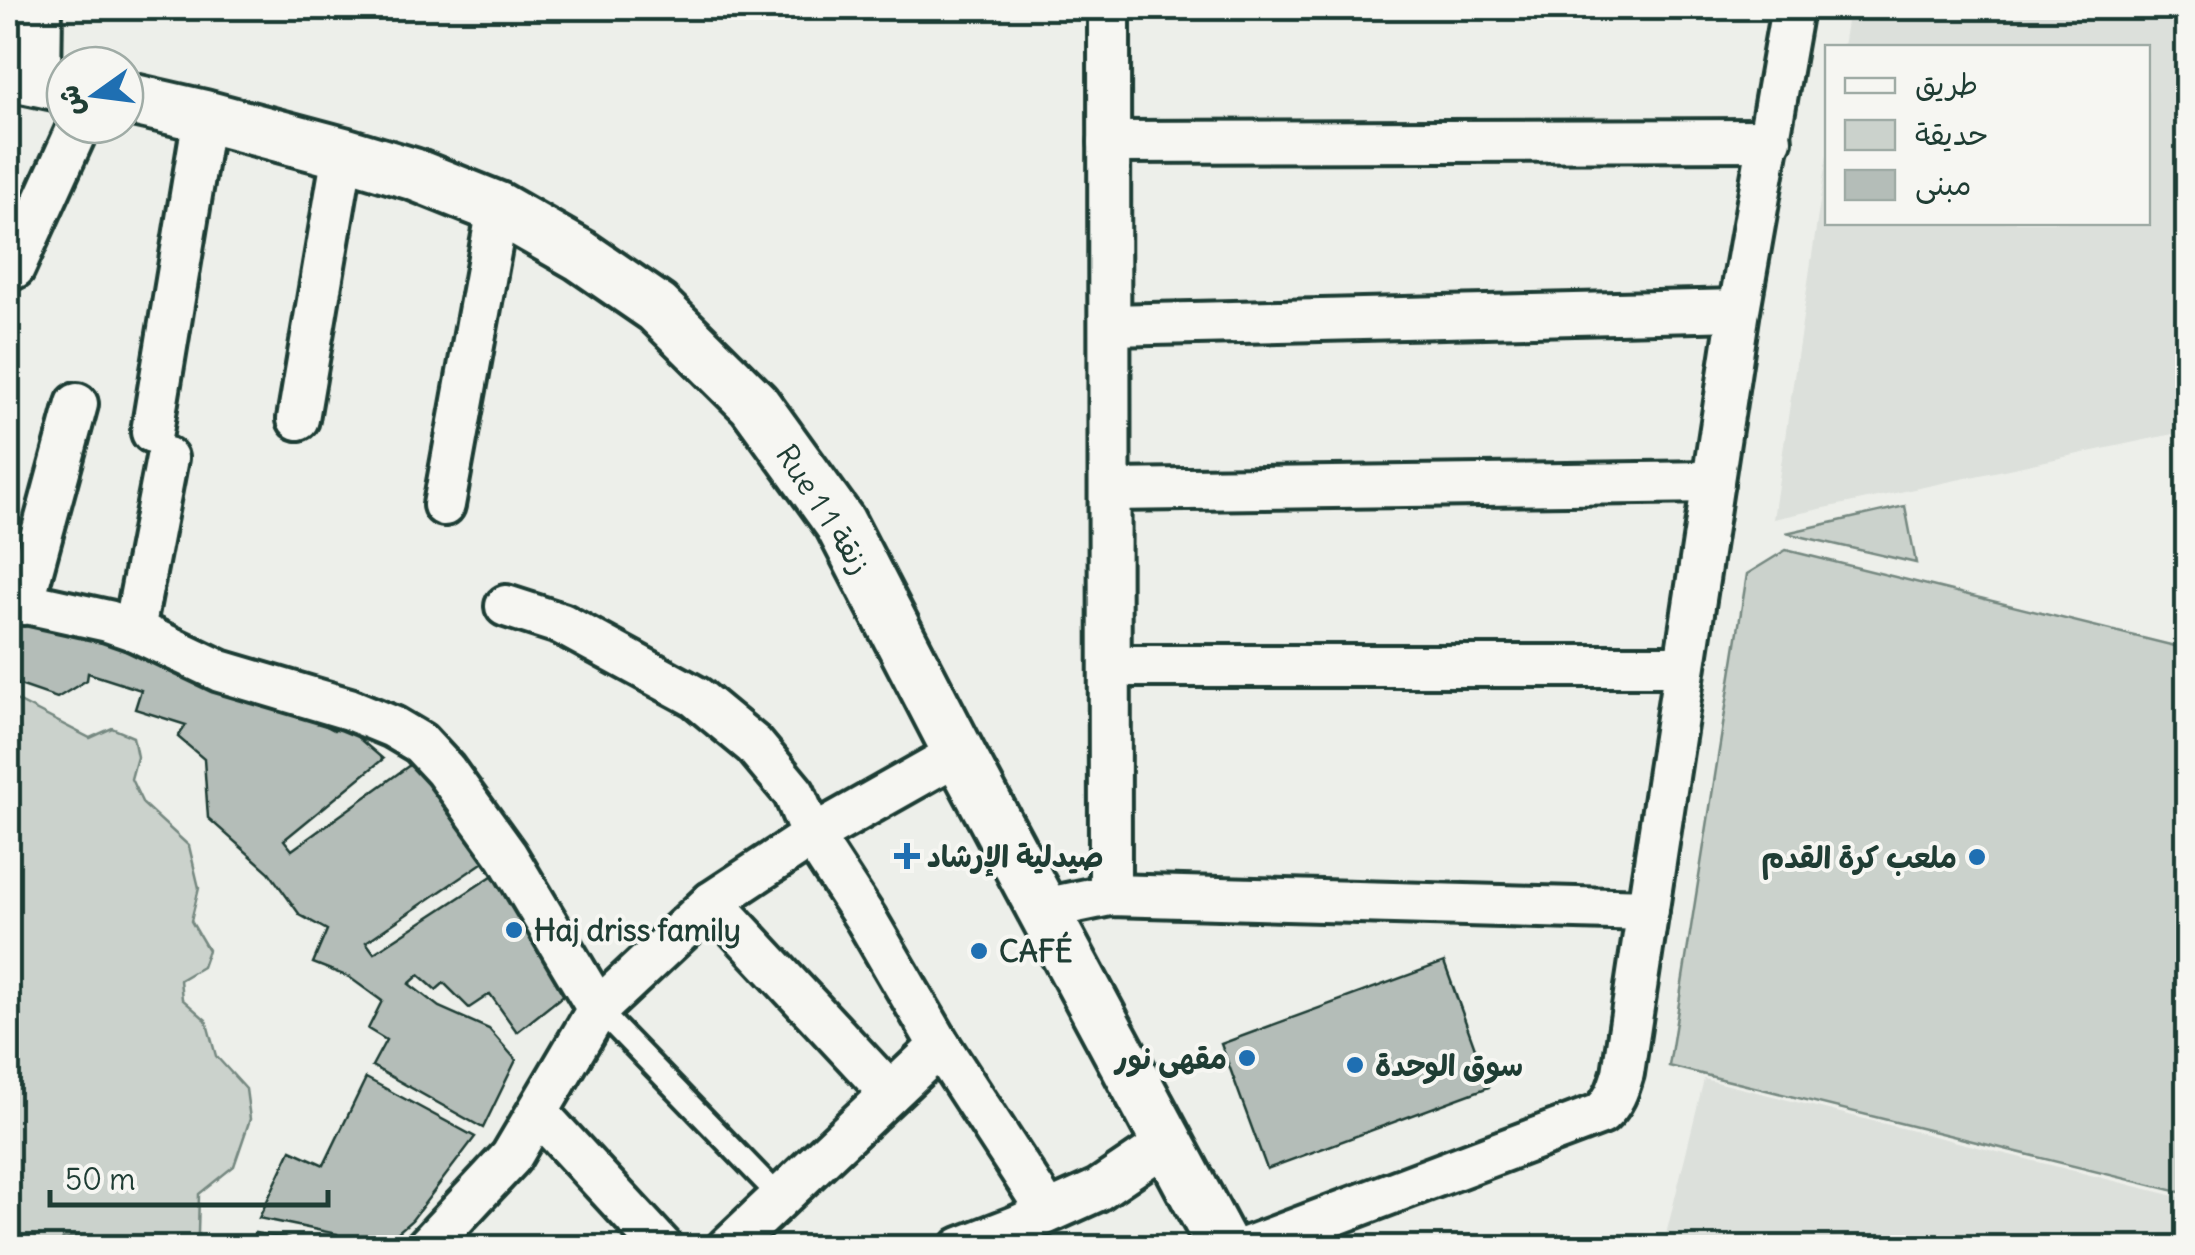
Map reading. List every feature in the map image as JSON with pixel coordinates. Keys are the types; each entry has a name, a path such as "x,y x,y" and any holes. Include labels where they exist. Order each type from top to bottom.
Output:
{"street":[{"path":"38,80 41,8"},
{"path":"1109,8 1110,896"},
{"path":"1246,1248 1601,1114 1618,1092 1740,310 1792,8"},
{"name":"Rue 1 زنقة 1","path":"145,103 414,174 498,208 580,254 657,308 754,404 840,522 1224,1248"},
{"path":"134,630 204,116"},
{"path":"1110,142 1771,140"},
{"path":"14,268 70,145"},
{"path":"298,420 343,153"},
{"path":"444,505 498,208"},
{"path":"1110,325 1740,310"},
{"path":"77,404 15,602 134,630 220,671 349,709 394,727 420,743 445,770 507,856 598,1009"},
{"path":"1110,490 1713,482"},
{"path":"506,606 562,624 696,697 754,745 794,793 812,836 940,1046 1048,1212"},
{"path":"1110,666 1684,666"},
{"path":"426,1248 511,1158 598,1009 712,902 812,836 959,753"},
{"path":"1044,909 1110,896 1648,910"},
{"path":"712,902 890,1093"},
{"path":"727,1248 940,1046"},
{"path":"538,1113 663,1248"},
{"path":"961,1248 1098,1190 1167,1143"}],"lane":[{"path":"598,1009 779,1196"}],"shaded area":[{"path":"1849,8 2187,8 2187,431 1773,519 1825,168 1825,225 2150,225 2150,45 1843,45"},
{"path":"1704,1079 2187,1199 2187,1247 1663,1247"}],"green space":[{"path":"1905,506 1916,563 1786,533"},
{"path":"1786,550 2187,649 2187,1194 1669,1066 1747,574"},
{"path":"8,696 90,738 112,728 133,737 137,757 131,779 143,804 189,846 199,888 191,921 208,950 202,967 180,980 182,999 206,1020 216,1056 246,1089 250,1119 234,1166 199,1194 198,1233 191,1247 96,1247 84,1237 63,1238 61,1247 8,1247"}],"building":[{"path":"8,615 102,633 288,706 334,730 341,723 383,759 284,840 292,850 414,762 485,861 366,942 374,953 495,874 570,990 517,1032 490,994 469,1008 444,983 436,990 419,975 409,984 439,1007 489,1029 516,1060 483,1128 372,1066 386,1040 368,1029 382,1001 349,977 313,963 327,930 300,915 269,872 208,818 204,759 178,737 186,725 135,709 141,690 88,673 87,680 57,698 8,681"},
{"name":"سوق الوحدة","path":"1444,962 1489,1087 1267,1169 1221,1044"},
{"path":"366,1078 475,1137 412,1220 380,1248 248,1248 255,1233 334,1247 337,1234 259,1218 291,1150 324,1165"}],"place":[{"name":"صيدلية الإرشاد","path":"907,856"},
{"name":"ملعب كرة القدم","path":"1977,857"},
{"name":"Haj driss family","path":"514,930"},
{"name":"CAFÉ","path":"979,951"},
{"name":"مقهى نور","path":"1247,1058"},
{"name":"سوق الوحدة","path":"1355,1065"}]}
